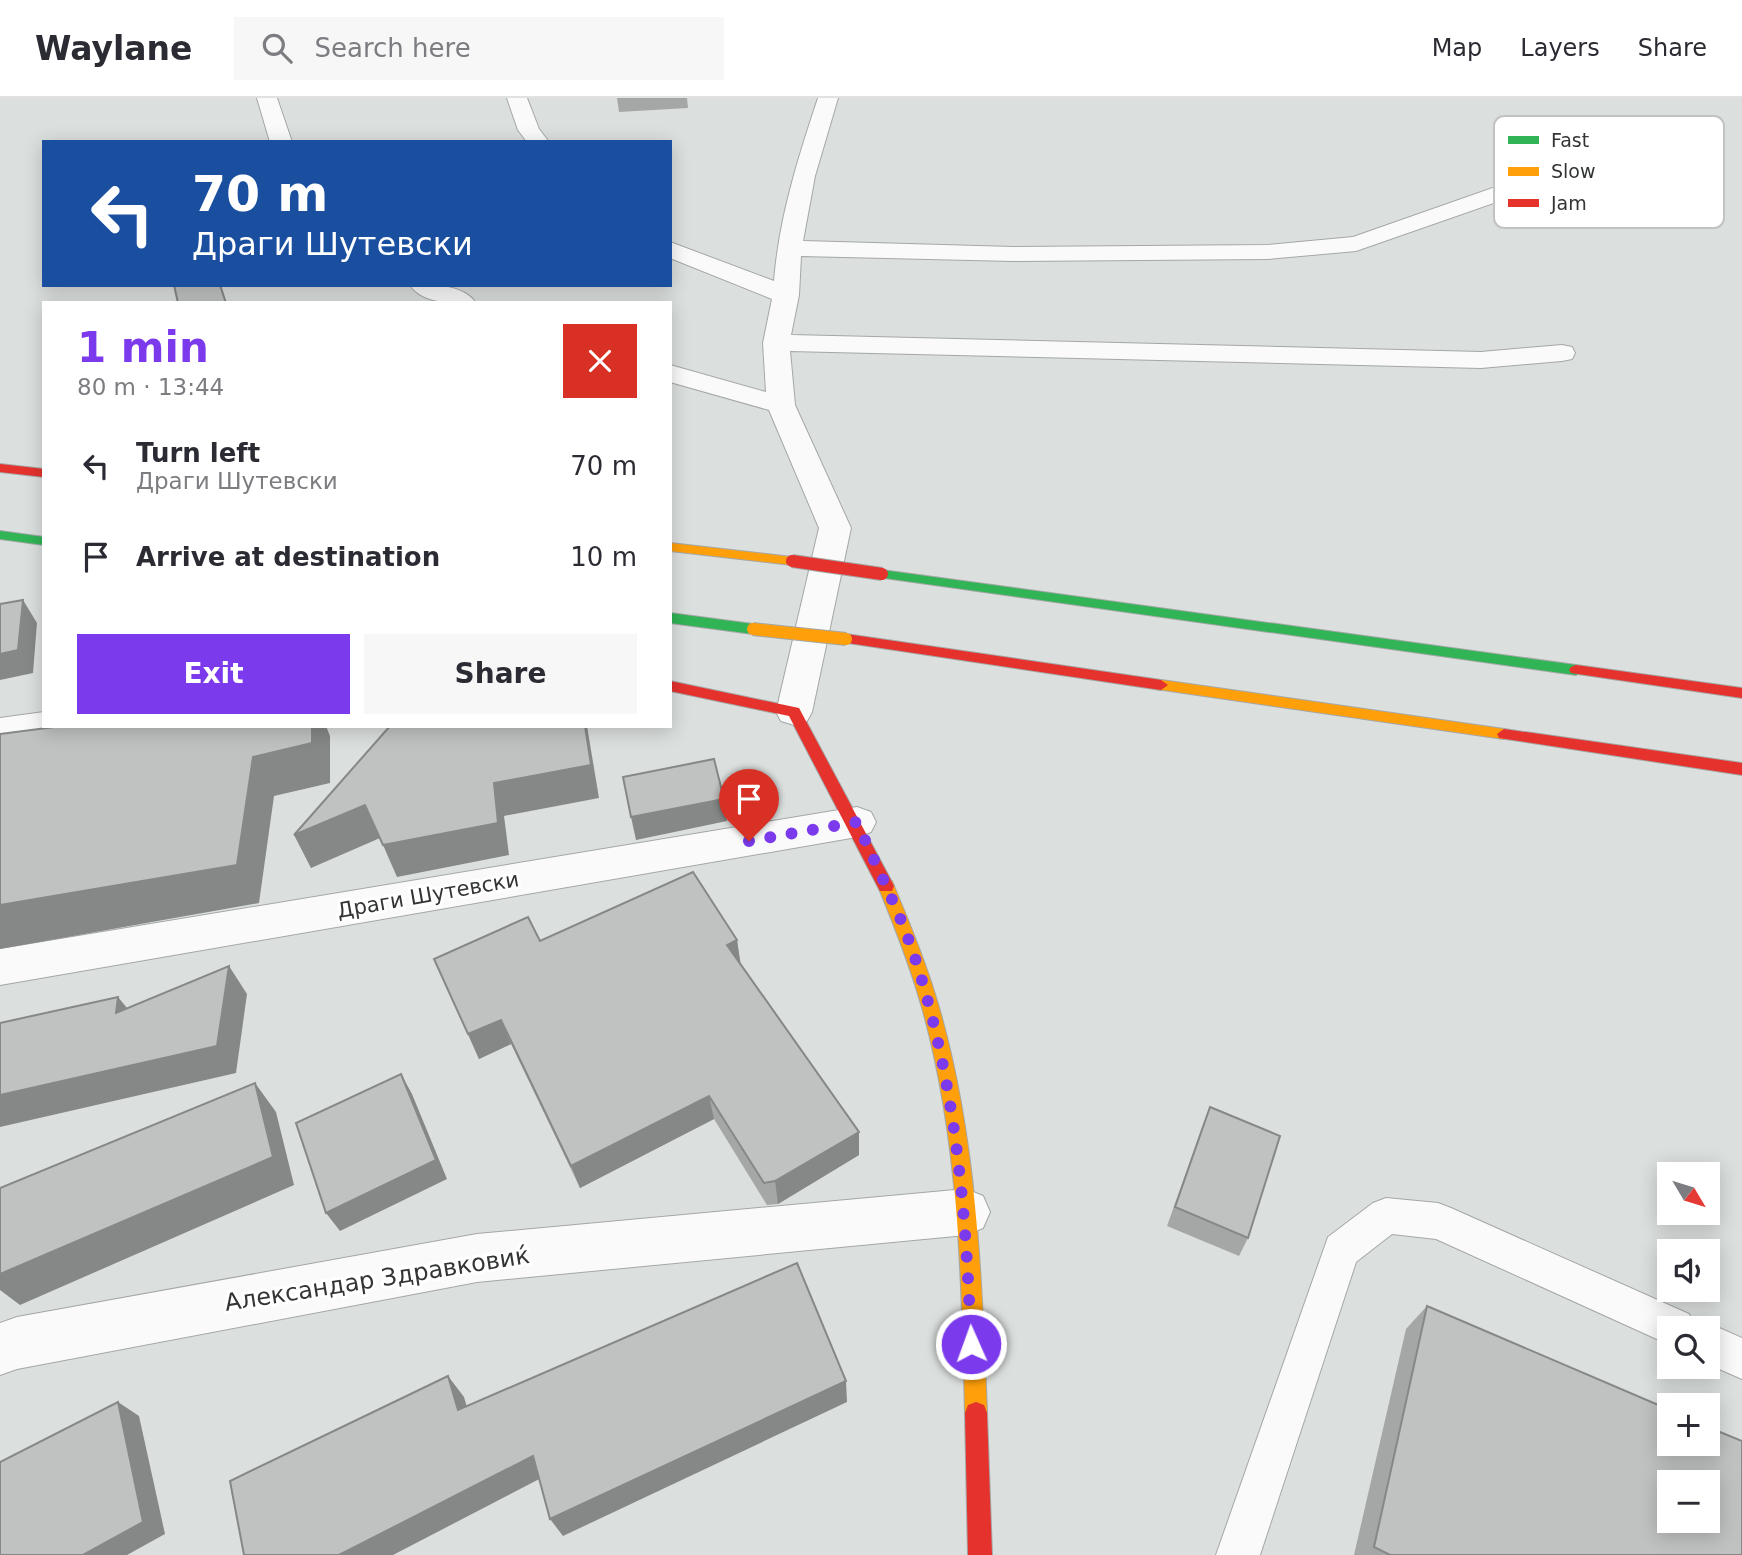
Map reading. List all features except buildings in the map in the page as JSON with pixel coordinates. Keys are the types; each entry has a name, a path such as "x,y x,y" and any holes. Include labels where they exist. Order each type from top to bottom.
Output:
{"main road":[{"path":"0,468 42,473"},
{"path":"0,535 42,541"},
{"path":"672,547 792,561 1742,693"},
{"path":"672,618 846,639 1742,769"},
{"path":"672,687 794,712 857,822 914,953 949,1081 966,1212 980,1555"}],"street":[{"path":"267,98 280,140"},
{"path":"517,98 528,130 536,140"},
{"path":"794,712 835,528 781,405 776,343 786,295 789,248 804,176 828,98"},
{"path":"789,248 1013,254 1268,252 1356,244 1494,195"},
{"path":"672,250 786,295"},
{"path":"427,287 458,301"},
{"path":"776,343 1481,360 1562,353"},
{"path":"672,374 781,405"},
{"path":"0,731 42,725"},
{"name":"Драги Шутевски","path":"0,967 857,822"},
{"name":"Александар Здравковиќ","path":"0,1349 31,1340 477,1258 966,1212"}],"lane":[{"path":"1238,1555 1341,1250 1385,1216 1438,1221 1657,1320"},
{"path":"1720,1349 1742,1359"}],"traffic: fast":[{"path":"0,535 42,541"},
{"path":"882,574 1576,670"},
{"path":"672,618 753,629"}],"traffic: slow":[{"path":"672,547 792,561"},
{"path":"753,629 846,639"},
{"path":"1161,685 1504,734"},
{"path":"886,886 912,948 932,1012 947,1078 966,1211 976,1413"}],"traffic: jam":[{"path":"0,468 42,473"},
{"path":"792,561 882,574"},
{"path":"846,639 1161,685"},
{"path":"1576,670 1742,693"},
{"path":"672,686 794,712 886,886"},
{"path":"1504,734 1742,769"},
{"path":"976,1413 980,1555"}],"route":[{"path":"749,841 857,822 914,953 949,1081 966,1212 971,1344"}]}
